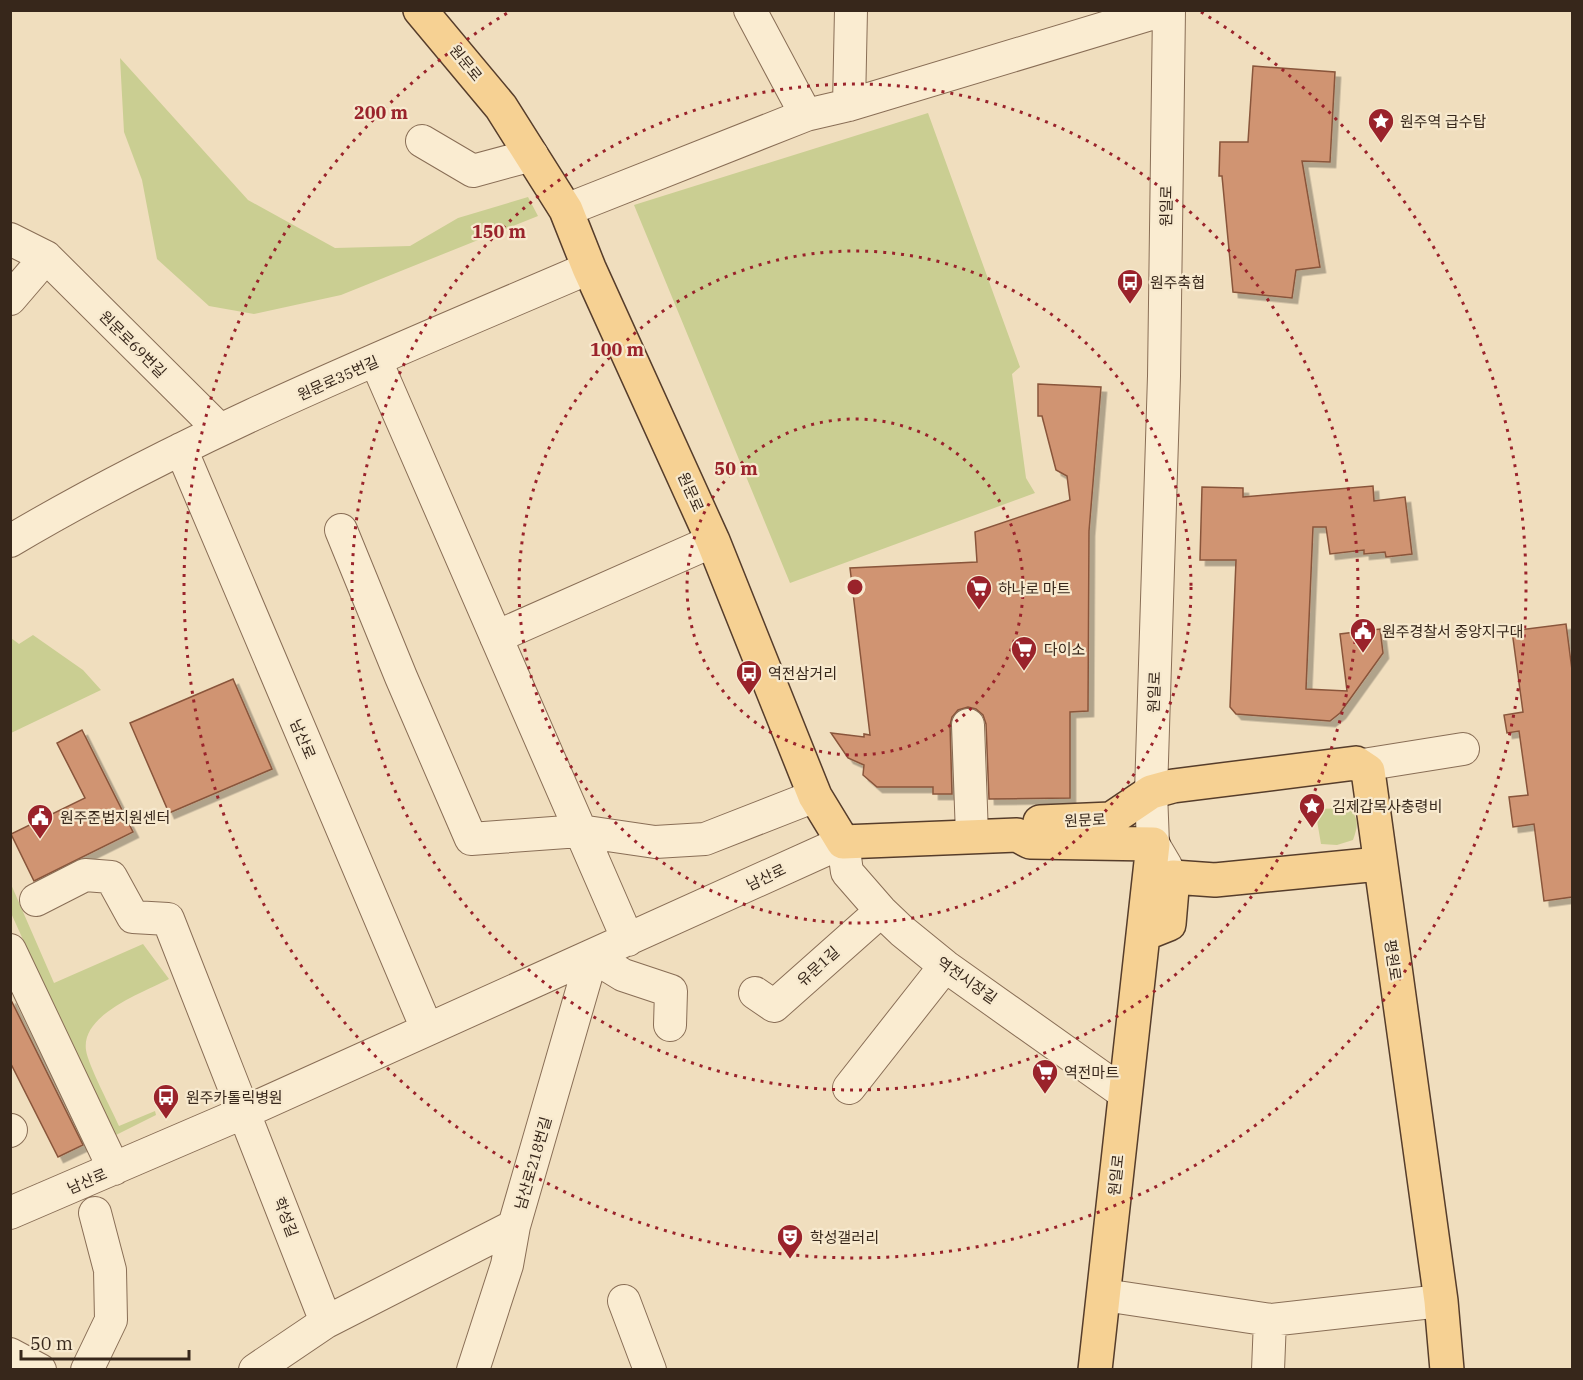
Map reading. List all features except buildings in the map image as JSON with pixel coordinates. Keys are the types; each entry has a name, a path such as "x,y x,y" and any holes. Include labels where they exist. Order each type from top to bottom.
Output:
{"main road":[{"name":"원문로","path":"420,10 458,52 501,106 566,210 713,541 815,796 843,842 1017,835 1030,842 1153,844"},
{"path":"1162,789 1356,763 1363,765"},
{"name":"평원로","path":"1363,765 1368,771 1441,1301 1447,1370"},
{"name":"원문로","path":"1017,835 1031,822 1111,819 1162,789"},
{"name":"원일로","path":"1095,1370 1153,844"},
{"path":"1144,934 1170,924 1173,877 1215,880 1379,864"}],"street":[{"path":"750,10 806,116"},
{"path":"849,105 851,10"},
{"path":"566,210 806,116 1167,10"},
{"name":"원일로","path":"1162,789 1167,10"},
{"name":"원일로","path":"1153,844 1173,717 1188,10"},
{"path":"422,141 473,171 532,155"},
{"name":"원문로69번길","path":"10,239 46,257 220,430"},
{"path":"10,299 46,257"},
{"name":"원문로35번길","path":"10,540 89,494 220,430 590,268"},
{"path":"376,361 628,940"},
{"name":"남산로","path":"181,449 427,1029"},
{"path":"341,530 400,677 471,839 580,831 655,842 705,839 815,796"},
{"path":"496,637 713,541"},
{"path":"968,725 972,836"},
{"path":"1363,765 1463,749"},
{"path":"1162,789 1173,877"},
{"name":"남산로","path":"13,1206 114,1169 245,1112 843,842"},
{"name":"역전시장길","path":"843,842 847,872 880,911 945,966 1124,1093"},
{"path":"1153,844 1173,877"},
{"name":"학성길","path":"36,900 85,875 111,877 133,917 168,919 326,1322"},
{"name":"유문1길","path":"755,993 774,1006 880,911"},
{"path":"10,950 114,1169"},
{"path":"592,956 623,975 671,991 670,1025"},
{"name":"남산로218번길","path":"473,1370 507,1265 514,1226 592,956"},
{"path":"849,1088 945,966"},
{"path":"87,1370 111,1320 110,1270 95,1213"},
{"path":"255,1370 326,1322 514,1226"},
{"path":"1104,1295 1270,1320 1441,1301"},
{"path":"624,1301 650,1370"},
{"path":"1268,1370 1270,1320"},
{"path":"10,1354 40,1370"}],"green space":[{"path":"120,58 248,200 335,248 410,246 458,218 528,197 538,216 341,295 254,314 209,306 157,259 142,180 124,132"},
{"path":"928,113 1020,367 1012,374 1026,478 1035,493 790,583 634,205"},
{"path":"33,635 83,670 101,690 11,733 11,638 19,644"},
{"path":"1350,808 1357,823 1353,840 1337,845 1321,844 1315,809"},
{"path":"10,882 54,983 143,944 169,979 130,998 103,1015 87,1037 88,1057 119,1126 155,1111 156,1115 112,1137 11,913"}],"place":[{"name":"원주역 급수탑","path":"1381,144"},
{"name":"원주축협","path":"1130,305"},
{"name":"하나로 마트","path":"979,611"},
{"name":"원주경찰서 중앙지구대","path":"1363,654"},
{"name":"다이소","path":"1024,672"},
{"name":"역전삼거리","path":"749,696"},
{"name":"김제갑목사충령비","path":"1312,829"},
{"name":"원주준법지원센터","path":"40,840"},
{"name":"역전마트","path":"1045,1095"},
{"name":"원주카톨릭병원","path":"166,1120"},
{"name":"학성갤러리","path":"790,1260"}]}
